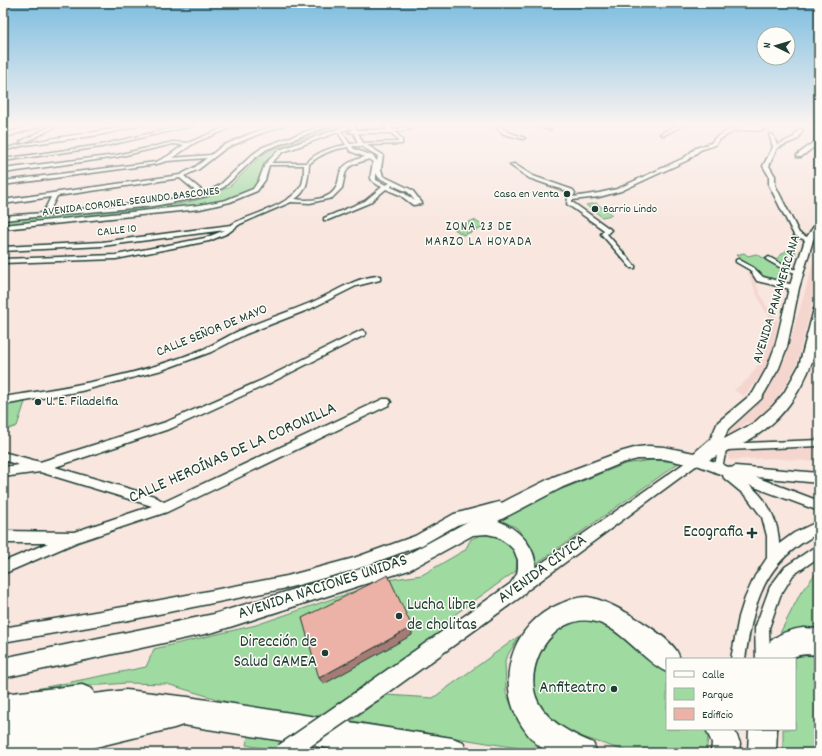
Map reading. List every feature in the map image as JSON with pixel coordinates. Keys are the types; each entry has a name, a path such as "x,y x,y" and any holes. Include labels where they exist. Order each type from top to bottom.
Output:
{"highway":[{"path":"583,753 565,745 537,725 524,702 520,677 523,659 534,637 550,620 573,610 594,610 613,618 638,635 666,658"},
{"path":"774,658 779,650 793,644 811,641 819,642"},
{"path":"3,708 128,694 188,711"},
{"path":"3,724 55,713 126,704 188,711 452,753"},
{"path":"3,739 130,712 188,711"},
{"path":"8,753 188,711"},
{"path":"762,753 763,730"}],"street":[{"path":"3,171 84,160"},
{"path":"3,183 150,165 167,160"},
{"path":"3,202 182,176 197,168 205,160"},
{"name":"AVENIDA CORONEL SEGUNDO BASCONES","path":"3,218 186,200 204,195 222,186 250,160"},
{"name":"AVENIDA CORONEL SEGUNDO BASCONES","path":"3,227 220,204 255,190 262,180 267,164 271,160"},
{"path":"267,164 307,164 313,160"},
{"path":"291,200 307,201 329,196 340,187 342,174 346,167 360,160"},
{"path":"373,160 375,162 373,179 402,194 415,204 419,204 410,191 378,174 380,160"},
{"path":"570,199 599,195 619,190 683,160"},
{"path":"768,160 766,166 772,176 772,184 796,234 799,237 809,240"},
{"path":"3,261 124,256 207,240 291,200 298,195 304,188 307,164"},
{"path":"512,165 531,176 571,191 572,193 569,198 571,205 607,228 604,234 633,267"},
{"path":"182,176 189,184 204,195"},
{"path":"326,219 366,202 385,186 393,183"},
{"path":"44,214 54,195"},
{"name":"AVENIDA PANAMERICANA","path":"696,460 716,442 723,426 757,396 773,368 781,347 794,288 809,240 819,225"},
{"name":"CALLE 10","path":"3,249 102,244 232,227"},
{"path":"769,259 785,268 799,272"},
{"path":"738,261 752,269 760,279 794,288"},
{"name":"CALLE SEÑOR DE MAYO","path":"3,401 116,379 163,365 207,350 244,332 318,303 356,282 377,278"},
{"path":"696,460 759,427 778,410 788,396 805,366 819,309"},
{"path":"3,472 40,467 169,425 265,382 362,333"},
{"name":"CALLE HEROÍNAS DE LA CORONILLA","path":"3,568 76,537 163,508 386,402"},
{"path":"723,447 819,443"},
{"path":"723,447 718,468 751,493 767,515 773,536 773,559"},
{"name":"AVENIDA NACIONES UNIDAS","path":"3,668 214,623 409,562 516,503 558,482 620,458 638,453 664,453 696,460 819,506"},
{"path":"3,456 154,501 163,508"},
{"name":"AVENIDA CÍVICA","path":"284,753 516,590 696,460"},
{"name":"AVENIDA NACIONES UNIDAS","path":"718,468 764,474 819,478"},
{"path":"3,635 129,613 286,582 354,564 418,541 454,520 516,503"},
{"path":"470,528 490,527 507,532 519,543 526,559 525,577 516,590"},
{"path":"738,658 742,631 754,589 773,559 784,547 804,533 819,527"},
{"path":"3,537 76,537"},
{"path":"763,658 762,628 775,592 789,571 819,550"}],"shaded area":[{"path":"819,243 819,279 795,369 774,404 759,420 751,424 747,422 725,440 722,438 731,426 754,407 768,390 784,363"},
{"path":"748,273 753,274 759,292 767,307 778,320 775,345 771,359 744,396 734,390 749,378 760,362 758,360 760,358 758,357 758,353 761,354 766,340 766,333 769,334 772,324 771,318 762,306"},
{"path":"819,448 819,462 771,458 729,460 726,451"}],"green space":[{"path":"257,160 273,160 266,167 254,190 237,200 229,199 200,204 195,208 3,225 3,220 178,204 209,197 230,186"},
{"path":"596,203 612,215 602,217 586,205"},
{"path":"474,220 485,227 463,235 453,228"},
{"path":"788,249 796,252 787,268 775,260"},
{"path":"744,253 748,256 756,254 784,269 786,271 784,283 763,279 737,260 741,258 736,255"},
{"path":"26,399 17,426 3,431 3,404"},
{"path":"652,460 680,462 536,564 526,540 517,528 499,519 537,499 625,464"},
{"path":"486,533 495,534 508,540 512,544 516,555 516,571 450,618 447,629 320,720 254,710 167,684 127,683 26,691 146,667 154,649 256,625 387,580 422,575 465,550 471,539"},
{"path":"819,569 819,635 776,641 801,592"},
{"path":"597,620 618,631 666,671 666,730 707,730 708,738 706,753 632,753 567,732 550,720 539,705 532,685 535,662 546,644 561,628 580,621"},
{"path":"519,636 505,660 506,693 517,717 543,752 351,721 386,695 433,698"},
{"path":"809,650 819,651 819,753 783,753 783,730 796,730 796,658 794,658"},
{"path":"249,732 374,753 288,753 246,745"}],"building":[{"path":"388,575 412,627 319,678 302,618"}],"place":[{"name":"Casa en Venta","path":"567,194"},
{"name":"Barrio Lindo","path":"595,209"},
{"name":"U. E. Filadelfia","path":"38,402"},
{"name":"Ecografia","path":"752,533"},
{"name":"Lucha libre de cholitas","path":"399,616"},
{"name":"Dirección de Salud GAMEA","path":"325,653"},
{"name":"Anfiteatro","path":"614,689"}],"district":[{"name":"ZONA 23 DE MARZO LA HOYADA","path":"479,234"}]}
